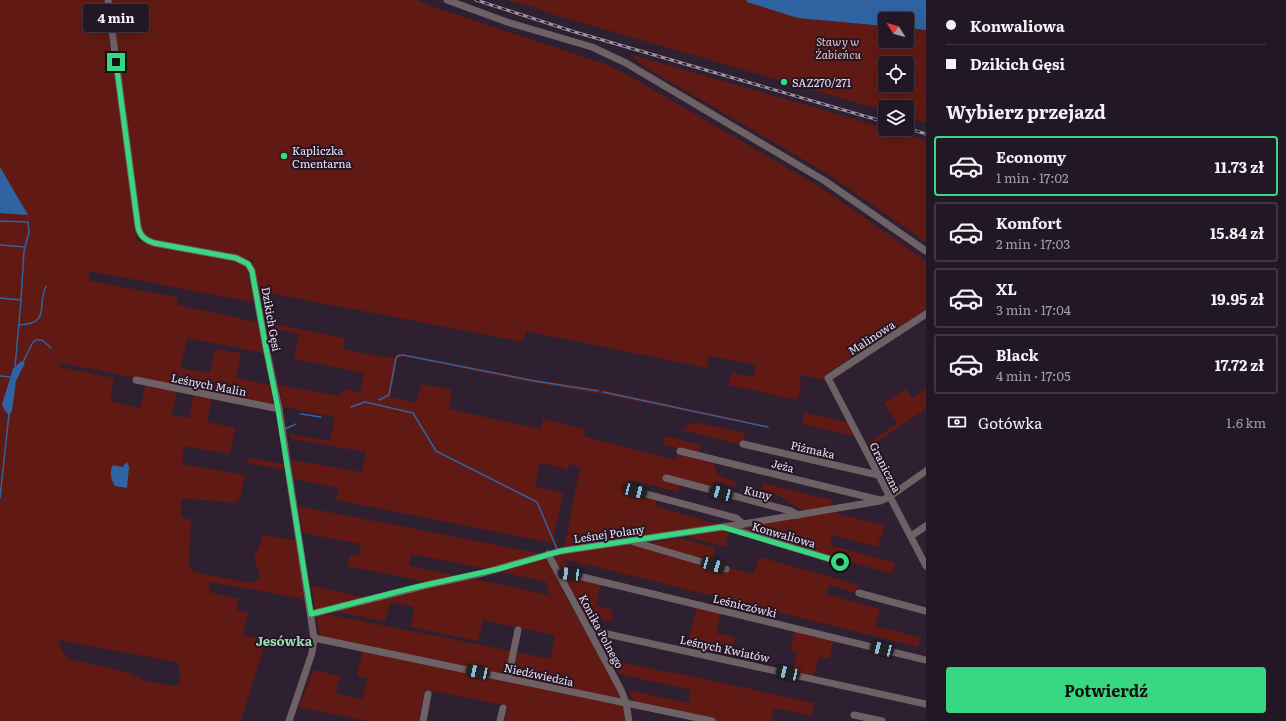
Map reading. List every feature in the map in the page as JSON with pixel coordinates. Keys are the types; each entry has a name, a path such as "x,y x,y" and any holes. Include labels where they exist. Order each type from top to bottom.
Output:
{"street":[{"name":"Dzikich Gęsi","path":"108,0 117,78 139,232 144,238 154,243 236,258 246,262 252,271 278,409 314,638 312,653 289,721"},
{"path":"447,0 507,22 592,47 626,63 825,181 926,251"},
{"name":"Malinowa","path":"828,378 926,314"},
{"name":"Graniczna","path":"828,378 926,566"},
{"name":"Leśnych Malin","path":"136,380 278,409"},
{"name":"Piżmaka","path":"743,444 878,475"},
{"name":"Jeża","path":"680,451 880,501"},
{"name":"Leśnej Polany","path":"311,614 412,588 498,569 548,554 880,501 890,497 926,472"},
{"name":"Kuny","path":"666,478 791,511 798,515"},
{"path":"635,491 736,518 743,524"},
{"path":"910,536 926,526"},
{"name":"Konwaliowa","path":"722,527 840,562"},
{"path":"632,541 726,569"},
{"name":"Konika Polnego","path":"548,554 621,690 626,703 629,721"},
{"name":"Leśniczówki","path":"558,572 926,660"},
{"path":"859,593 926,611"},
{"path":"508,678 518,630"},
{"name":"Leśnych Kwiatów","path":"589,630 926,704"},
{"name":"Niedźwiedzia","path":"314,638 712,721"},
{"path":"423,721 428,694"},
{"path":"500,721 503,708"},
{"path":"854,715 882,721"}],"green space":[{"path":"0,0 104,0 137,241 243,263 247,268 253,302 88,271 90,281 177,297 177,305 257,322 263,353 187,338 181,368 210,373 215,349 241,353 236,378 270,385 273,405 61,363 60,367 114,378 110,401 140,408 146,384 177,390 172,415 189,418 194,393 212,397 207,422 235,428 230,454 184,446 182,464 245,475 240,499 234,503 181,498 181,517 191,520 189,565 194,572 251,583 260,577 254,557 261,542 262,534 296,541 304,599 210,582 209,592 239,599 236,610 248,612 243,635 266,640 241,721 0,721","holes":["25,363 16,381 12,411 9,382 15,366","58,640 176,662 179,665 180,682 175,686 145,681 130,673 69,659 63,653"]},
{"path":"112,0 417,0 433,7 608,65 647,86 825,190 926,261 926,310 826,374 826,380 800,375 800,381 802,382 798,400 729,385 731,373 754,377 755,365 709,356 707,368 526,331 523,342 259,291 255,278 253,260 148,238 141,231"},
{"name":"Stawy w Żabieńcu","path":"507,0 926,0 926,123 914,120 914,100 878,100 878,109 545,12 521,3 522,5"},
{"path":"630,54 878,126 878,136 913,136 926,140 926,242 828,174 645,67"},
{"path":"267,323 345,338 343,349 387,358 388,356 395,358 397,354 402,354 536,380 599,389 769,426 769,428 611,396 506,378 404,356 398,358 390,397 416,403 421,384 452,390 449,409 541,429 543,419 584,429 583,433 586,437 676,460 678,452 715,462 716,470 721,476 737,483 736,487 716,481 714,490 680,483 678,492 630,480 628,488 658,498 655,506 720,525 564,549 580,467 569,464 567,471 564,468 540,463 535,486 563,493 554,536 559,550 556,550 553,543 336,500 339,488 294,479 291,460 362,472 366,452 291,439 289,431 293,435 330,441 335,417 283,407 279,385 340,396 344,389 360,392 364,373 294,359 299,334 268,328"},
{"path":"906,389 912,398 926,389 926,409 869,447 866,441 870,442 897,423 884,403"},
{"path":"804,413 848,422 855,436 802,424"},
{"path":"695,422 745,433 742,445 682,430"},
{"path":"665,436 701,445 698,454 663,445"},
{"path":"248,458 283,464 284,470 247,463"},
{"path":"763,483 832,500 830,507 801,510 778,495 761,489"},
{"path":"298,506 542,554 487,569 411,554 409,566 458,576 428,582 347,566 350,555 359,556 361,544 303,533"},
{"path":"832,512 885,526 877,547 832,535 830,545 895,563 892,574 732,528"},
{"path":"719,529 729,532 725,547 686,536"},
{"path":"681,538 715,548 712,562 646,544"},
{"path":"631,544 754,574 759,557 859,585 856,593 829,585 826,594 880,609 875,626 921,638 918,647 564,559 569,572 559,569 555,559 557,554"},
{"path":"541,557 547,560 557,576 559,584 616,687 620,700 511,676 517,652 550,659 555,635 483,620 478,641 411,627 414,607 390,602 385,622 334,611 469,578 550,595 546,582 501,572"},
{"path":"563,575 601,583 596,605 613,610 611,621 584,615"},
{"path":"312,586 367,598 315,611"},
{"path":"697,606 721,612 716,633 735,637 733,648 689,638"},
{"path":"326,614 511,651 506,673 505,675 320,636 316,615"},
{"path":"795,630 834,640 829,659 819,657 813,678 793,673 797,652 790,650"},
{"path":"363,650 624,704 626,721 505,721 508,706 425,689 418,721 368,721 299,707 313,670 340,676 336,694 363,699 367,678 357,676"},
{"path":"612,660 814,703 811,716 774,708 771,721 719,721 635,703 628,690 688,703 691,690 619,674"}],"water":[{"path":"747,0 926,0 926,30 914,29 914,12 878,12 878,25 798,18 747,2"},
{"path":"0,167 28,215 0,213"},
{"path":"21,361 25,363 16,381 12,411 9,415 5,411 2,404 13,369"},
{"path":"127,462 129,467 127,488 115,486 111,476 113,465 122,467"}],"waterway":[{"path":"0,221 28,222 29,232 24,251 21,300"},
{"path":"0,245 25,247"},
{"path":"19,325 29,324 36,321 39,317 46,286"},
{"path":"0,298 21,300 15,367"},
{"path":"22,364 33,342 36,340 42,340 51,348"},
{"path":"379,400 389,395 396,358 403,355 535,381 598,391"},
{"path":"0,376 11,377"},
{"path":"603,392 768,427"},
{"path":"351,407 365,402 413,413 436,451 537,502 557,549"},
{"path":"0,498 9,414"},
{"path":"301,414 321,417"},
{"path":"285,429 296,424"}],"railway":[{"path":"476,0 575,32 878,120"},
{"path":"914,130 926,134"}],"place":[{"name":"SAZ270/271","path":"784,82"},
{"name":"Kapliczka Cmentarna","path":"284,156"}],"district":[{"name":"Jesówka","path":"284,640"}],"route":[{"path":"116,62 140,234 144,238 154,243 236,258 246,262 252,271 278,409 311,614 412,588 498,569 561,551 722,527 840,562"}]}
